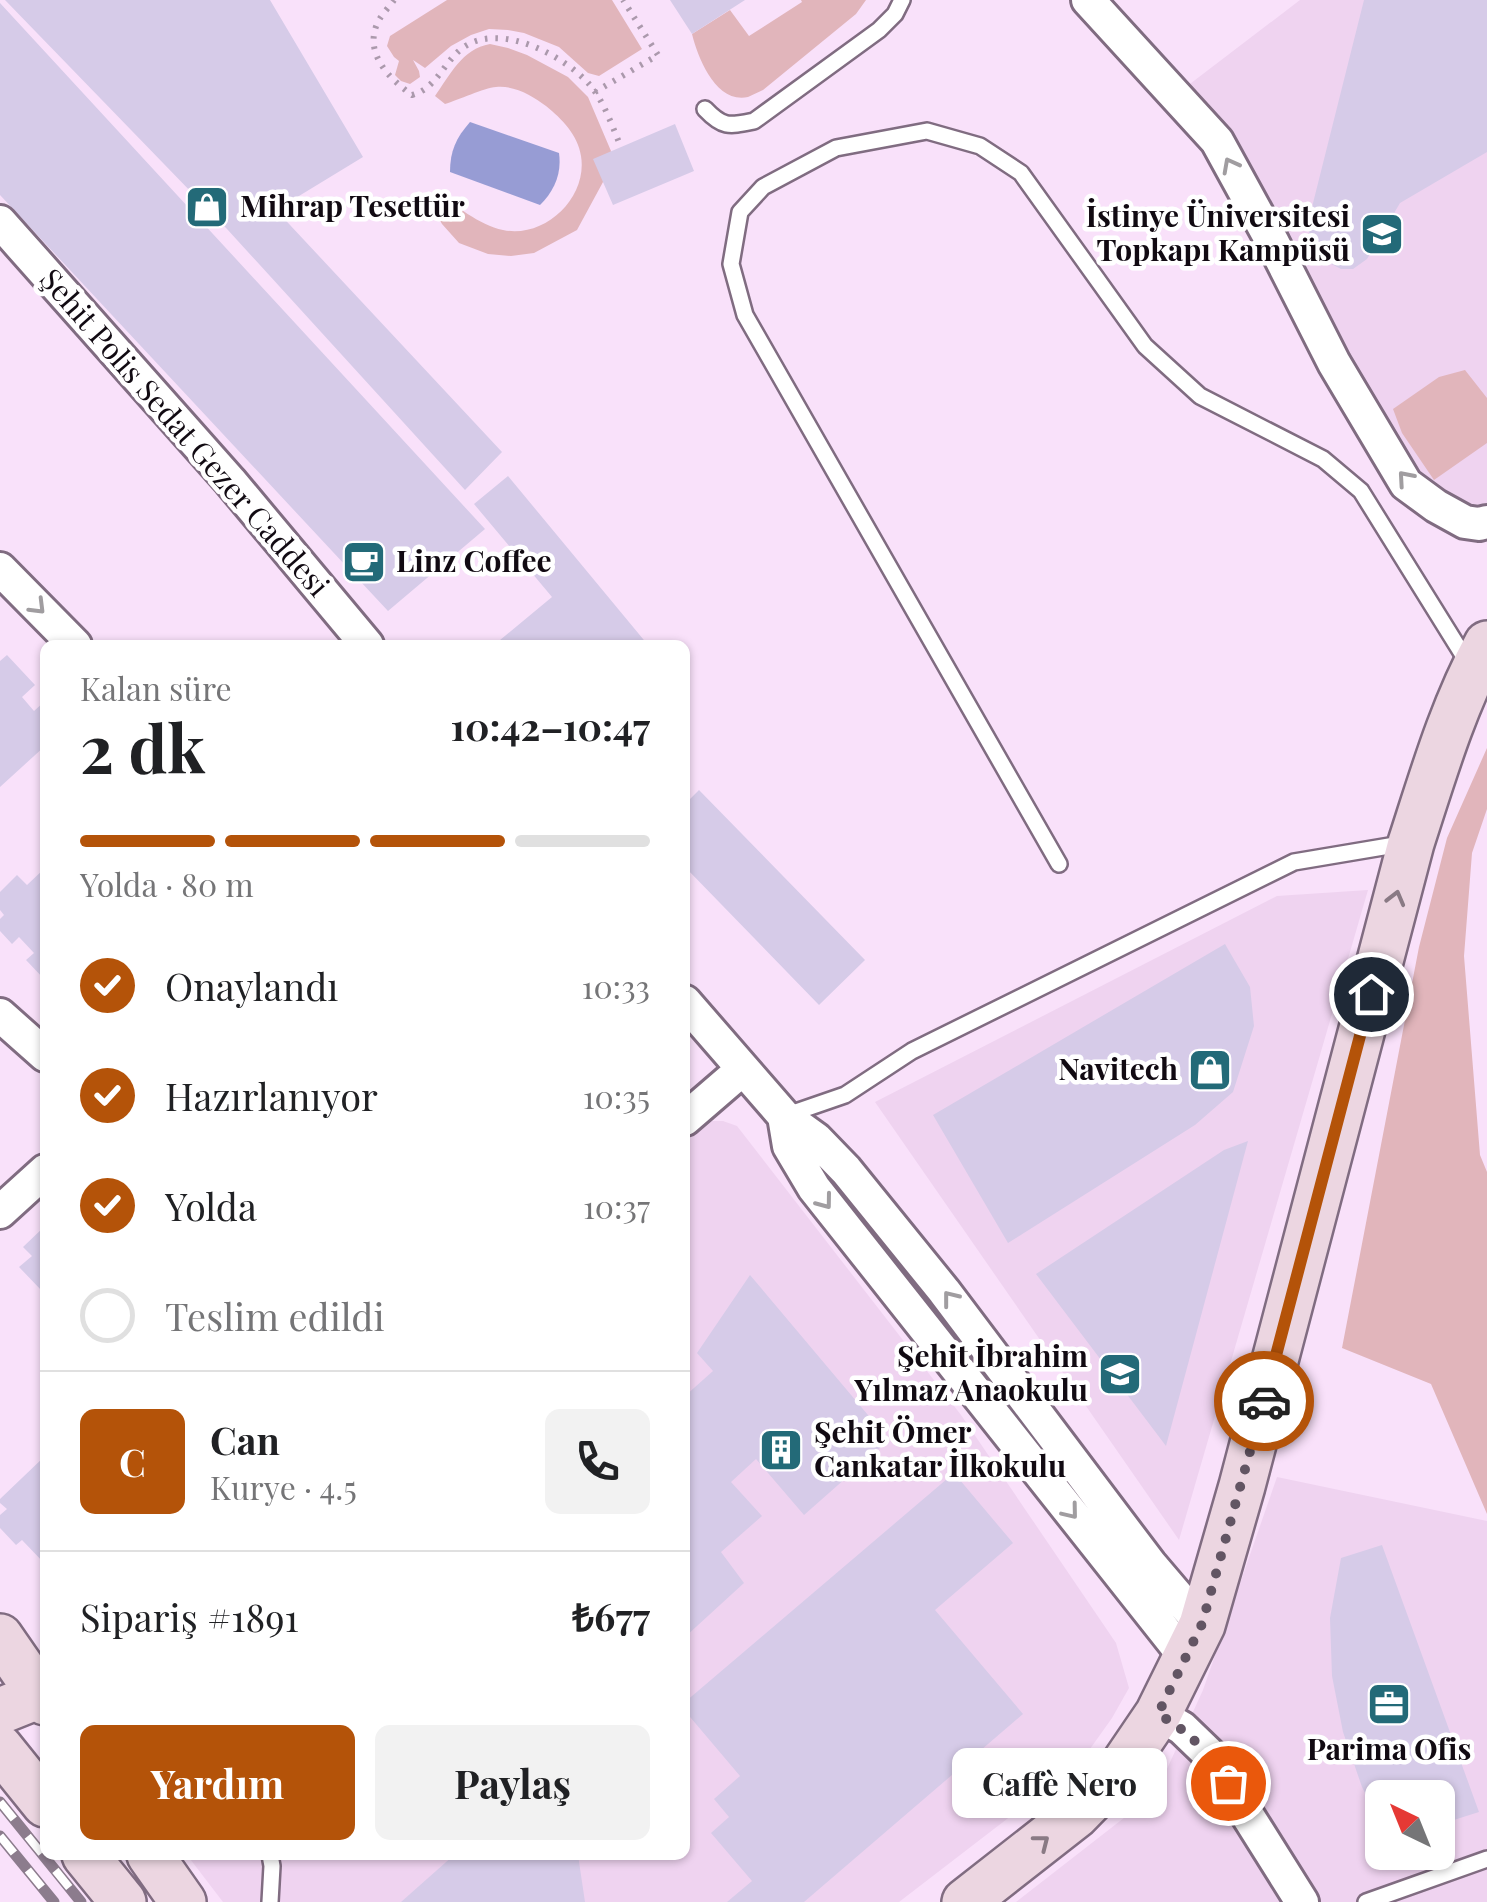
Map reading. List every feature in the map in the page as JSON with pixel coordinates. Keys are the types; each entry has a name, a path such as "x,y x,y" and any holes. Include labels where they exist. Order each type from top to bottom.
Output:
{"main road":[{"path":"966,1902 1076,1814 1120,1770 1158,1714 1194,1641 1242,1486 1411,842 1440,752 1480,657"},
{"path":"0,1637 35,1699"},
{"path":"0,1748 40,1798"},
{"path":"89,1860 122,1902"},
{"path":"154,1860 183,1902"}],"street":[{"path":"1088,0 1218,141 1334,364 1406,484 1465,522 1487,522"},
{"name":"Şehit Polis Sedat Gezer Caddesi","path":"0,222 230,481 363,640"},
{"path":"0,569 70,640"},
{"path":"690,1008 784,1116 789,1146 814,1188 1194,1641"},
{"path":"0,1015 40,1047"},
{"path":"690,1115 744,1069"},
{"path":"0,1212 40,1176"},
{"path":"1158,1714 1182,1728 1209,1754 1302,1902"}],"lane":[{"path":"705,109 717,122 729,126 754,122 878,30 895,14 902,0"},
{"path":"1059,864 745,315 731,264 740,212 764,187 836,148 927,131 980,146 1021,173 1145,346 1200,396 1323,459 1360,491 1480,657"},
{"path":"784,1116 845,1095 912,1051 1294,862 1411,842"},
{"path":"1366,1902 1487,1859"},
{"path":"270,1902 271,1860"}],"path":[{"path":"394,0 377,22 373,44 379,63 394,82 412,95 424,92 449,60 469,44 496,36 523,42 569,66 589,84 621,147"},
{"path":"595,92 658,55 622,0"}],"shaded area":[{"path":"447,0 612,0 642,49 599,76 588,73 559,47 524,33 489,29 451,46 425,68 413,60 420,77 410,84 401,81 395,75 399,61 387,46 390,36"},
{"path":"801,0 866,0 856,14 763,90 737,97 718,86 704,66 692,34 730,10 749,36"},
{"name":"İstinye Üniversitesi Topkapı Kampüsü","path":"1300,0 1487,0 1487,504 1476,511 1418,476 1182,90"},
{"path":"490,44 527,55 568,77 588,97 611,151 603,182 577,230 534,253 488,254 459,243 442,224 427,197 436,191 485,224 518,231 548,222 578,187 581,156 577,141 563,122 535,99 503,87 445,104 435,96 464,57"},
{"path":"1465,370 1487,398 1487,443 1434,480 1402,433 1393,409 1439,377"},
{"path":"1487,748 1487,809 1472,853 1464,956 1480,1155 1487,1172 1487,1514 1431,1384 1342,1348 1419,947 1447,838"},
{"path":"1368,890 1179,1540 875,1102 1277,896"},
{"path":"710,1121 737,1126 961,1415 1116,1643 1129,1688 1112,1718 1080,1763 899,1902 223,1902 191,1860 690,1860 690,1136"},
{"path":"1277,1477 1487,1521 1487,1902 1016,1902 1156,1793 1203,1690"}],"water":[{"path":"470,122 559,153 556,182 540,205 450,172 455,145"}],"building":[{"path":"5,0 270,0 363,157 276,210 502,452 465,490 227,229"},
{"path":"670,0 745,0 692,34"},
{"path":"1364,0 1487,0 1487,152 1400,203 1367,259 1353,269 1341,269 1320,258 1310,239 1308,223"},
{"path":"0,3 485,529 388,611 0,195"},
{"path":"675,124 694,171 613,205 593,159"},
{"path":"508,476 644,640 500,640 552,597 474,504"},
{"path":"7,655 35,685 22,697 34,711 40,706 40,751 0,787 0,661"},
{"path":"699,790 865,960 819,1005 690,872 690,799"},
{"path":"40,873 40,975 26,960 34,953 19,937 12,944 0,931 4,915 0,910 0,892 17,875 27,885"},
{"path":"1225,944 1250,987 1254,1026 1233,1092 1195,1125 1008,1243 933,1115"},
{"path":"1248,1141 1166,1446 1036,1274 1224,1150"},
{"path":"40,1231 40,1289 19,1267 32,1256 23,1247"},
{"name":"Şehit Ömer Cankatar İlkokulu","path":"750,1275 889,1440 804,1515 756,1459 731,1482 762,1516 721,1552 744,1583 690,1632 690,1392 713,1371 697,1353"},
{"path":"40,1461 40,1559 22,1540 16,1545 0,1528 0,1515 7,1509 0,1499"},
{"path":"954,1473 1013,1543 935,1610 1023,1714 804,1902 727,1902 752,1881 711,1833 729,1817 714,1799 740,1776 690,1717 690,1698"},
{"name":"Parima Ofis","path":"1382,1545 1479,1812 1455,1820 1455,1780 1365,1780 1365,1793 1343,1732 1332,1676 1330,1618 1341,1558"},
{"path":"448,1860 579,1860 585,1902 401,1902"}],"railway":[{"path":"0,1802 40,1851"},
{"path":"0,1836 54,1902"},
{"path":"47,1860 81,1902"}],"way so far":[{"path":"1228,1783 1209,1754 1182,1728 1158,1714 1202,1624 1264,1401"}],"place":[{"name":"Mihrap Tesettür","path":"207,207"},
{"name":"İstinye Üniversitesi Topkapı Kampüsü","path":"1382,234"},
{"name":"Linz Coffee","path":"364,562"},
{"name":"Navitech","path":"1210,1070"},
{"name":"Şehit İbrahim Yılmaz Anaokulu","path":"1120,1374"},
{"name":"Şehit Ömer Cankatar İlkokulu","path":"781,1450"},
{"name":"Parima Ofis","path":"1389,1704"},
{"name":"Caffè Nero","path":"1228,1783"}],"route":[{"path":"1264,1401 1371,994"}]}
